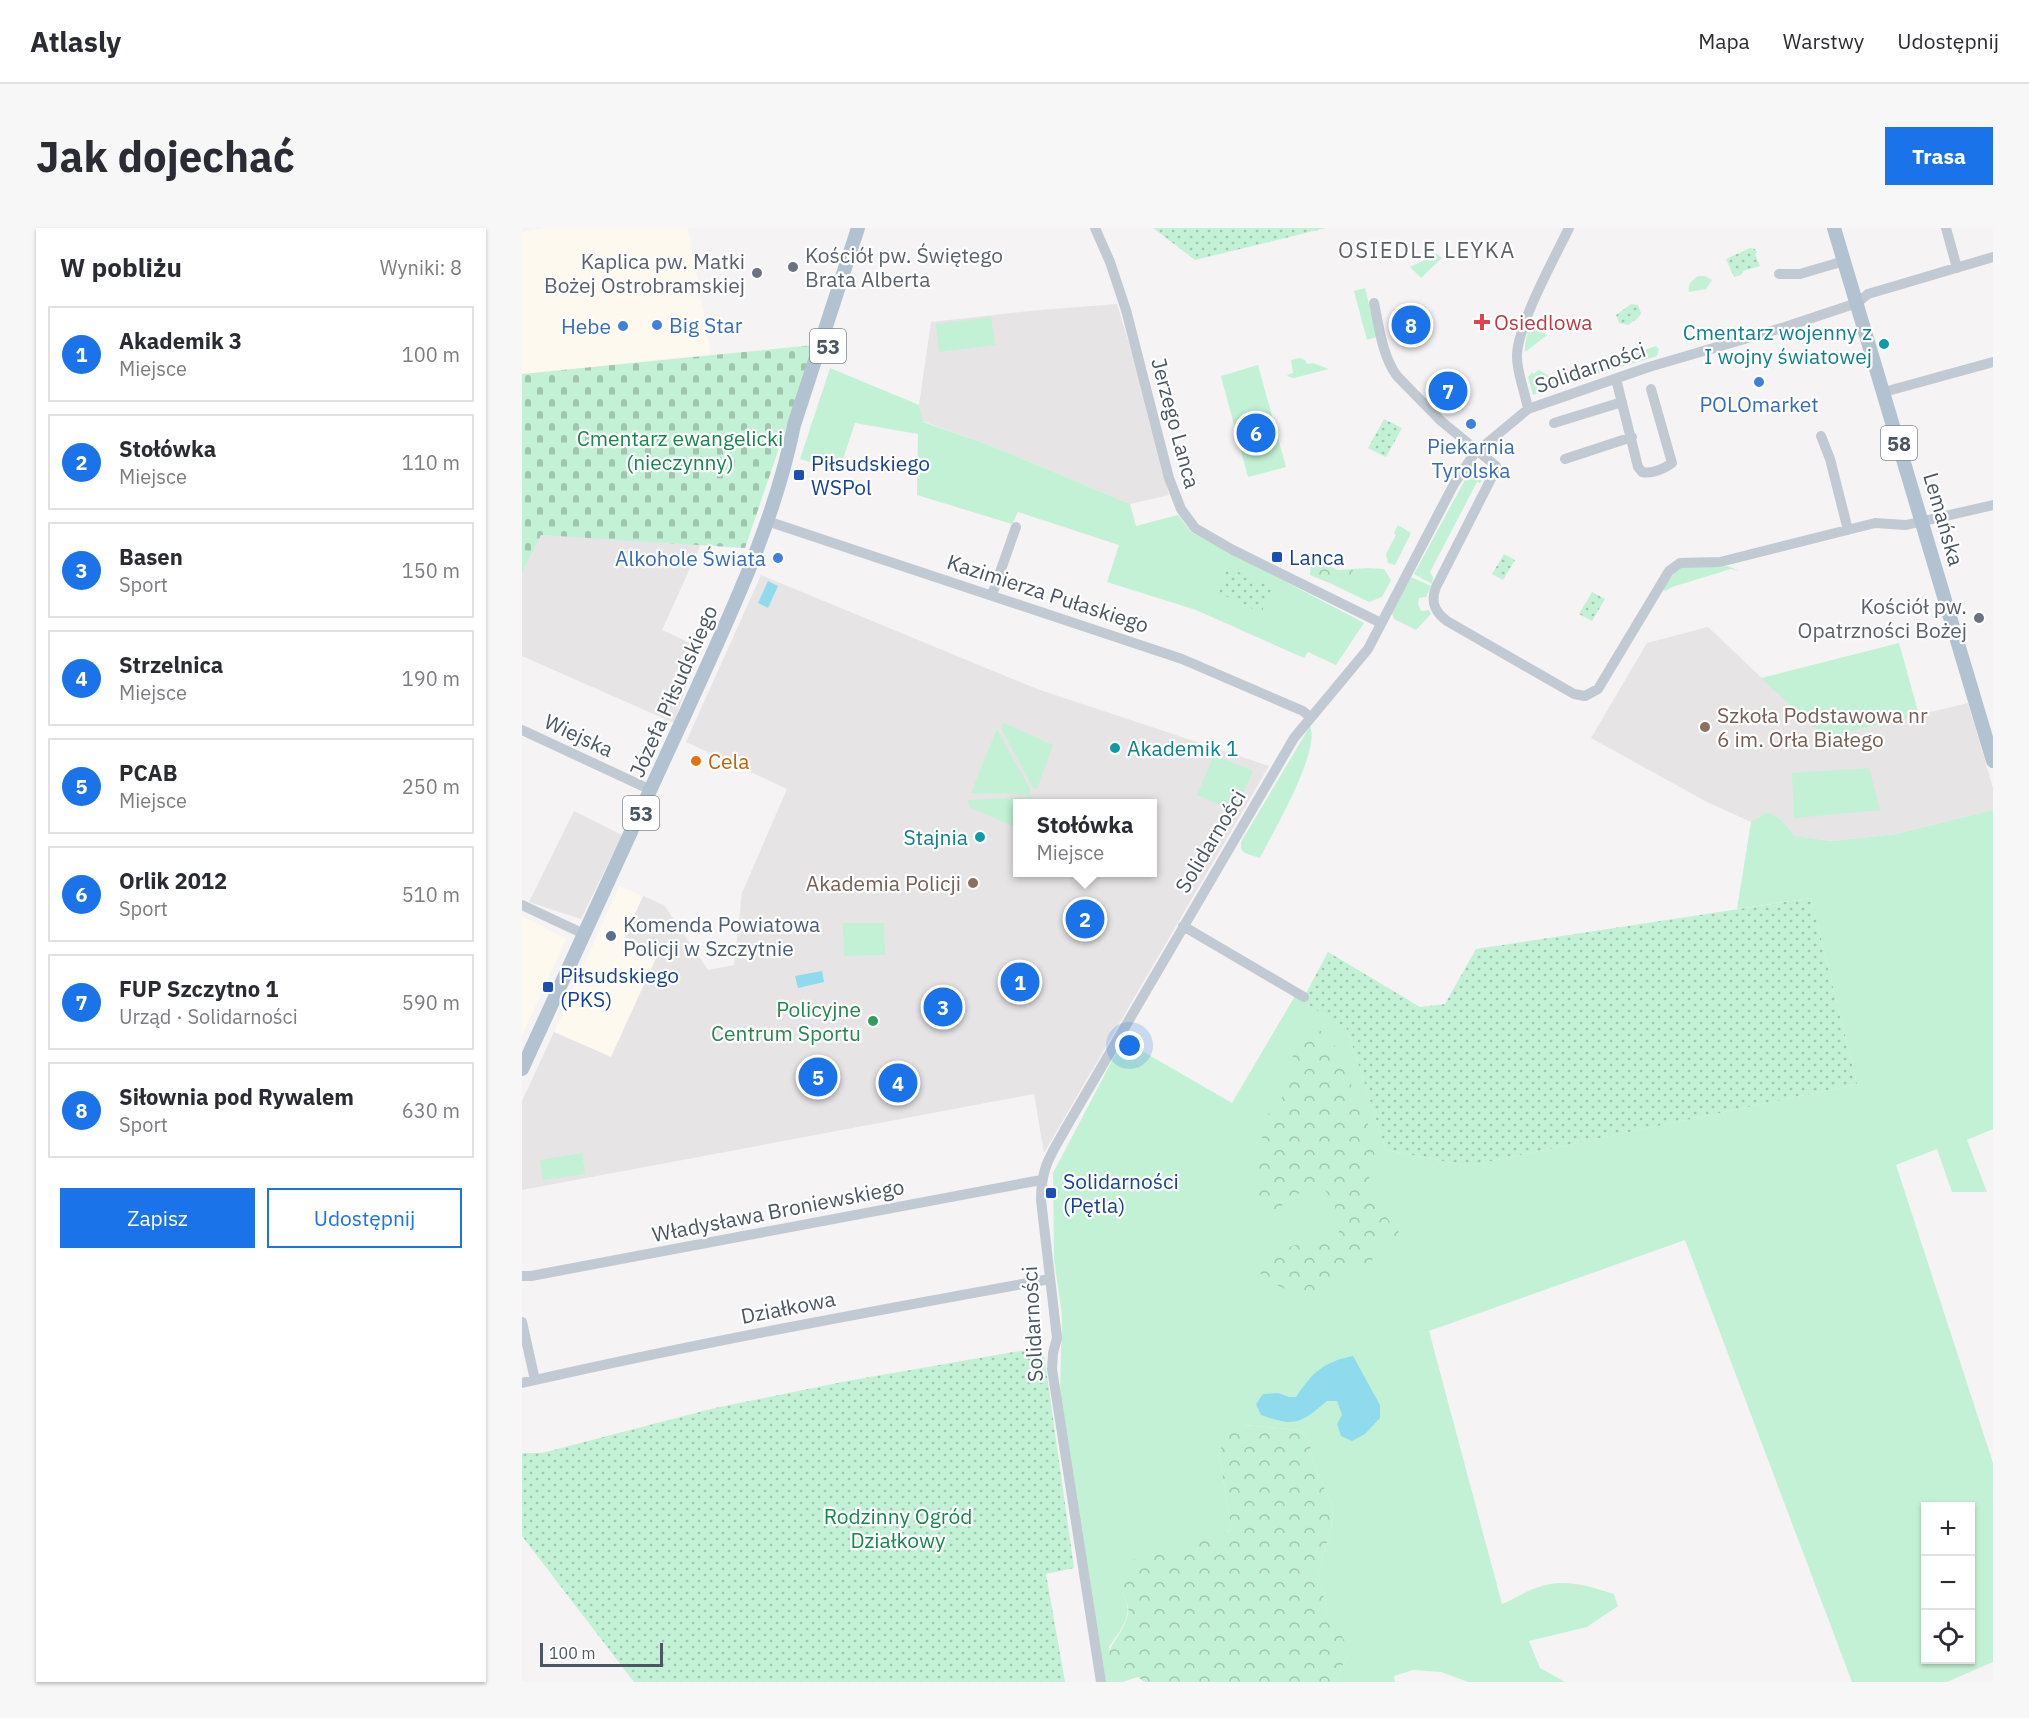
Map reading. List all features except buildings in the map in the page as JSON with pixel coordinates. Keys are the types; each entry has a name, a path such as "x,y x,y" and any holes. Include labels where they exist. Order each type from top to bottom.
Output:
{"main road":[{"name":"Józefa Piłsudskiego","path":"522,1069 753,562 788,456 794,425 858,228"},
{"name":"Józefa Piłsudskiego","path":"788,456 801,428 866,228"},
{"name":"58","path":"1834,228 1884,392"},
{"name":"Lemańska","path":"1884,392 1993,761"}],"street":[{"name":"Jerzego Lanca","path":"1095,228 1110,262 1126,310 1169,478 1186,517 1195,528 1222,544 1381,623"},
{"path":"1528,409 1517,359 1518,347 1529,312 1569,228"},
{"path":"1946,228 1957,268"},
{"name":"Solidarności","path":"1101,1682 1052,1369 1057,1338 1041,1200 1041,1180 1044,1169 1067,1126 1294,738 1361,659 1454,484 1470,459 1528,409 1857,303 1868,294 1993,257"},
{"path":"1779,274 1800,274 1844,261"},
{"path":"1374,303 1393,371 1441,422 1494,463 1496,469 1436,587 1433,598 1435,608 1448,621 1579,696 1590,694 1598,689 1672,567 1688,562 1720,562 1875,523 1906,525 1993,505"},
{"path":"1884,392 1993,362"},
{"path":"1616,379 1638,467 1642,472 1647,473 1666,468 1672,463 1651,389"},
{"path":"1554,423 1622,402"},
{"path":"1821,436 1830,459 1848,530"},
{"path":"1564,459 1632,437"},
{"name":"Kazimierza Pułaskiego","path":"767,521 1182,658 1303,711 1310,717"},
{"path":"993,595 1016,527"},
{"name":"Wiejska","path":"522,730 651,790"},
{"path":"522,905 584,934"},
{"path":"1183,926 1304,997"},
{"name":"Władysława Broniewskiego","path":"522,1276 1041,1180"},
{"name":"Działkowa","path":"522,1383 606,1363 780,1328 1050,1279"},
{"path":"522,1322 535,1380"}],"shaded area":[{"path":"545,228 688,228 711,354 522,374 522,232"},
{"path":"1117,304 1140,380 1169,495 1130,504 989,445 922,421 919,405 931,322"},
{"path":"541,535 701,544 662,630 699,647 674,723 522,656 522,573"},
{"name":"Akademia Policji","path":"761,575 1037,689 1269,766 1044,1153 1034,1094 522,1190 522,1101 554,1032 611,1057 659,952 625,937 643,896 664,905 708,970 734,965 742,893 787,789 686,742"},
{"name":"Szkoła Podstawowa nr 6 im. Orła Białego","path":"1708,627 1825,738 1968,703 1993,788 1993,810 1896,834 1832,841 1793,836 1782,820 1768,812 1751,822 1707,802 1591,738 1647,643"},
{"path":"574,811 622,835 581,919 529,902"},
{"path":"619,886 643,896 625,936 659,951 611,1057 554,1032"},
{"path":"522,916 566,939 522,1036"}],"green space":[{"path":"1153,228 1326,228 1195,260"},
{"path":"1750,248 1755,249 1760,266 1743,271 1741,275 1734,277 1726,259"},
{"path":"1437,254 1442,258 1421,278 1410,267"},
{"path":"1698,276 1705,276 1712,280 1706,289 1689,292 1690,283"},
{"path":"1365,288 1377,337 1367,340 1354,291"},
{"path":"1631,304 1638,305 1641,313 1638,318 1628,325 1619,323 1616,315"},
{"path":"991,317 995,345 939,352 936,324"},
{"path":"1535,327 1547,335 1525,352 1528,330"},
{"name":"Cmentarz ewangelicki (nieczynny)","path":"814,345 745,548 541,535 522,573 522,374"},
{"path":"1656,346 1659,349 1657,356 1631,364 1628,356"},
{"path":"1625,356 1626,360 1623,361 1627,362 1627,365 1582,379 1584,376 1579,370"},
{"path":"1300,358 1307,364 1313,363 1329,369 1294,378 1289,377 1287,375 1293,373 1291,360"},
{"path":"1258,365 1286,467 1248,477 1221,376"},
{"path":"830,368 919,405 923,422 989,445 1130,504 1136,526 1178,515 1191,532 1364,623 1336,665 1308,652 1304,658 1196,610 1107,582 1119,545 1018,512 1012,524 917,495 918,434 855,423 839,471 800,459"},
{"path":"1539,370 1552,378 1577,370 1579,379 1533,395 1528,377 1532,372 1533,374"},
{"path":"1384,419 1402,428 1386,457 1368,448"},
{"path":"1473,465 1487,473 1480,483 1477,482 1430,572 1433,577 1432,584 1414,574"},
{"path":"1398,525 1411,533 1395,565 1388,563 1386,554 1396,535 1394,533"},
{"path":"1504,554 1515,560 1503,580 1492,574"},
{"path":"1314,559 1338,570 1352,569 1357,577 1350,585 1340,579 1332,584 1310,575 1311,561"},
{"path":"1728,566 1739,571 1731,569 1665,591 1663,589 1674,573 1683,567"},
{"path":"1228,567 1273,588 1261,613 1217,592"},
{"path":"1352,569 1384,569 1391,580 1382,597 1369,602 1332,584 1340,579 1357,577"},
{"path":"1411,577 1431,586 1426,597 1419,598 1418,604 1421,611 1429,610 1431,614 1416,630 1394,619 1392,613"},
{"path":"1592,592 1605,599 1592,621 1579,614"},
{"path":"1899,643 1919,715 1825,738 1761,678"},
{"path":"1003,723 1053,745 1037,789 1033,788 1001,728"},
{"path":"1310,726 1312,738 1309,754 1294,792 1260,858 1245,853 1241,849 1241,842"},
{"path":"997,729 1030,789 1030,794 971,793"},
{"path":"1214,755 1253,771 1235,812 1197,795"},
{"path":"1869,768 1880,810 1794,818 1792,773"},
{"path":"1030,797 1032,799 1013,799 1013,826 969,807 968,800"},
{"path":"1993,810 1993,1129 1967,1140 1987,1192 1952,1192 1937,1149 1896,1165 1993,1463 1993,1662 1947,1682 1852,1682 1685,1240 1429,1331 1502,1604 1532,1590 1556,1583 1585,1586 1614,1594 1618,1606 1587,1627 1529,1641 1540,1668 1565,1682 1468,1682 1441,1672 1413,1670 1394,1676 1395,1682 1333,1682 1349,1654 1328,1614 1318,1574 1331,1528 1333,1508 1314,1465 1309,1441 1300,1430 1243,1425 1219,1453 1231,1529 1122,1593 1128,1608 1127,1615 1122,1628 1109,1647 1122,1682 1106,1682 1060,1394 1062,1315 1054,1259 1053,1173 1123,1040 1232,1103 1295,996 1347,1029 1386,1150 1468,1166 1857,1084 1811,898 1737,909 1751,822 1768,812 1782,820 1794,836 1832,841 1896,834"},
{"path":"1811,898 1857,1084 1468,1166 1386,1150 1347,1029 1302,1001 1328,952 1420,1007 1445,1004 1476,949"},
{"path":"843,923 884,923 885,955 844,956"},
{"path":"1309,1026 1330,1035 1376,1143 1373,1166 1366,1187 1370,1201 1399,1232 1389,1245 1381,1240 1371,1263 1346,1270 1307,1299 1270,1282 1254,1268 1292,1246 1338,1236 1338,1217 1324,1188 1298,1194 1277,1209 1268,1209 1259,1194 1256,1181 1258,1168 1265,1152 1262,1132 1264,1118 1266,1113 1282,1116 1282,1098 1297,1039"},
{"path":"582,1153 585,1174 543,1180 540,1160"},
{"name":"Rodzinny Ogród Działkowy","path":"1043,1347 1074,1568 1046,1574 1065,1682 634,1682 522,1536 522,1453 542,1453 715,1408 847,1381"},
{"path":"1243,1425 1300,1430 1309,1441 1314,1465 1333,1508 1331,1528 1318,1574 1328,1614 1349,1648 1349,1654 1333,1682 1144,1682 1138,1677 1122,1682 1114,1670 1109,1654 1128,1614 1128,1605 1122,1592 1122,1572 1133,1560 1220,1535 1231,1529 1219,1453 1228,1430"}],"water":[{"path":"768,581 778,586 768,608 758,603"},
{"path":"822,971 824,982 798,988 795,976"},
{"path":"1353,1356 1380,1405 1380,1418 1365,1434 1352,1441 1341,1436 1337,1424 1342,1415 1337,1401 1327,1401 1310,1415 1297,1421 1282,1421 1261,1415 1256,1404 1263,1394 1278,1393 1296,1397 1320,1369 1334,1361"}],"place":[{"name":"Kościół pw. Świętego Brata Alberta","path":"793,267"},
{"name":"Kaplica pw. Matki Bożej Ostrobramskiej","path":"757,273"},
{"name":"Osiedlowa","path":"1482,322"},
{"name":"Big Star","path":"657,325"},
{"name":"Siłownia pod Rywalem","path":"1411,325"},
{"name":"Hebe","path":"623,326"},
{"name":"Cmentarz wojenny z I wojny światowej","path":"1884,344"},
{"name":"POLOmarket","path":"1759,382"},
{"name":"FUP Szczytno 1","path":"1448,391"},
{"name":"Piekarnia Tyrolska","path":"1471,424"},
{"name":"Orlik 2012","path":"1256,433"},
{"name":"Piłsudskiego WSPol","path":"799,475"},
{"name":"Lanca","path":"1277,557"},
{"name":"Alkohole Świata","path":"778,558"},
{"name":"Kościół pw. Opatrzności Bożej","path":"1979,618"},
{"name":"Szkoła Podstawowa nr 6 im. Orła Białego","path":"1705,727"},
{"name":"Akademik 1","path":"1115,748"},
{"name":"Cela","path":"696,761"},
{"name":"Stajnia","path":"980,837"},
{"name":"Akademia Policji","path":"973,883"},
{"name":"Stołówka","path":"1085,919"},
{"name":"Komenda Powiatowa Policji w Szczytnie","path":"611,936"},
{"name":"Akademik 3","path":"1020,982"},
{"name":"Piłsudskiego (PKS)","path":"548,987"},
{"name":"Basen","path":"943,1007"},
{"name":"Policyjne Centrum Sportu","path":"873,1021"},
{"name":"PCAB","path":"818,1077"},
{"name":"Strzelnica","path":"898,1083"},
{"name":"Solidarności (Pętla)","path":"1051,1193"}],"district":[{"name":"OSIEDLE LEYKA","path":"1427,249"}]}
